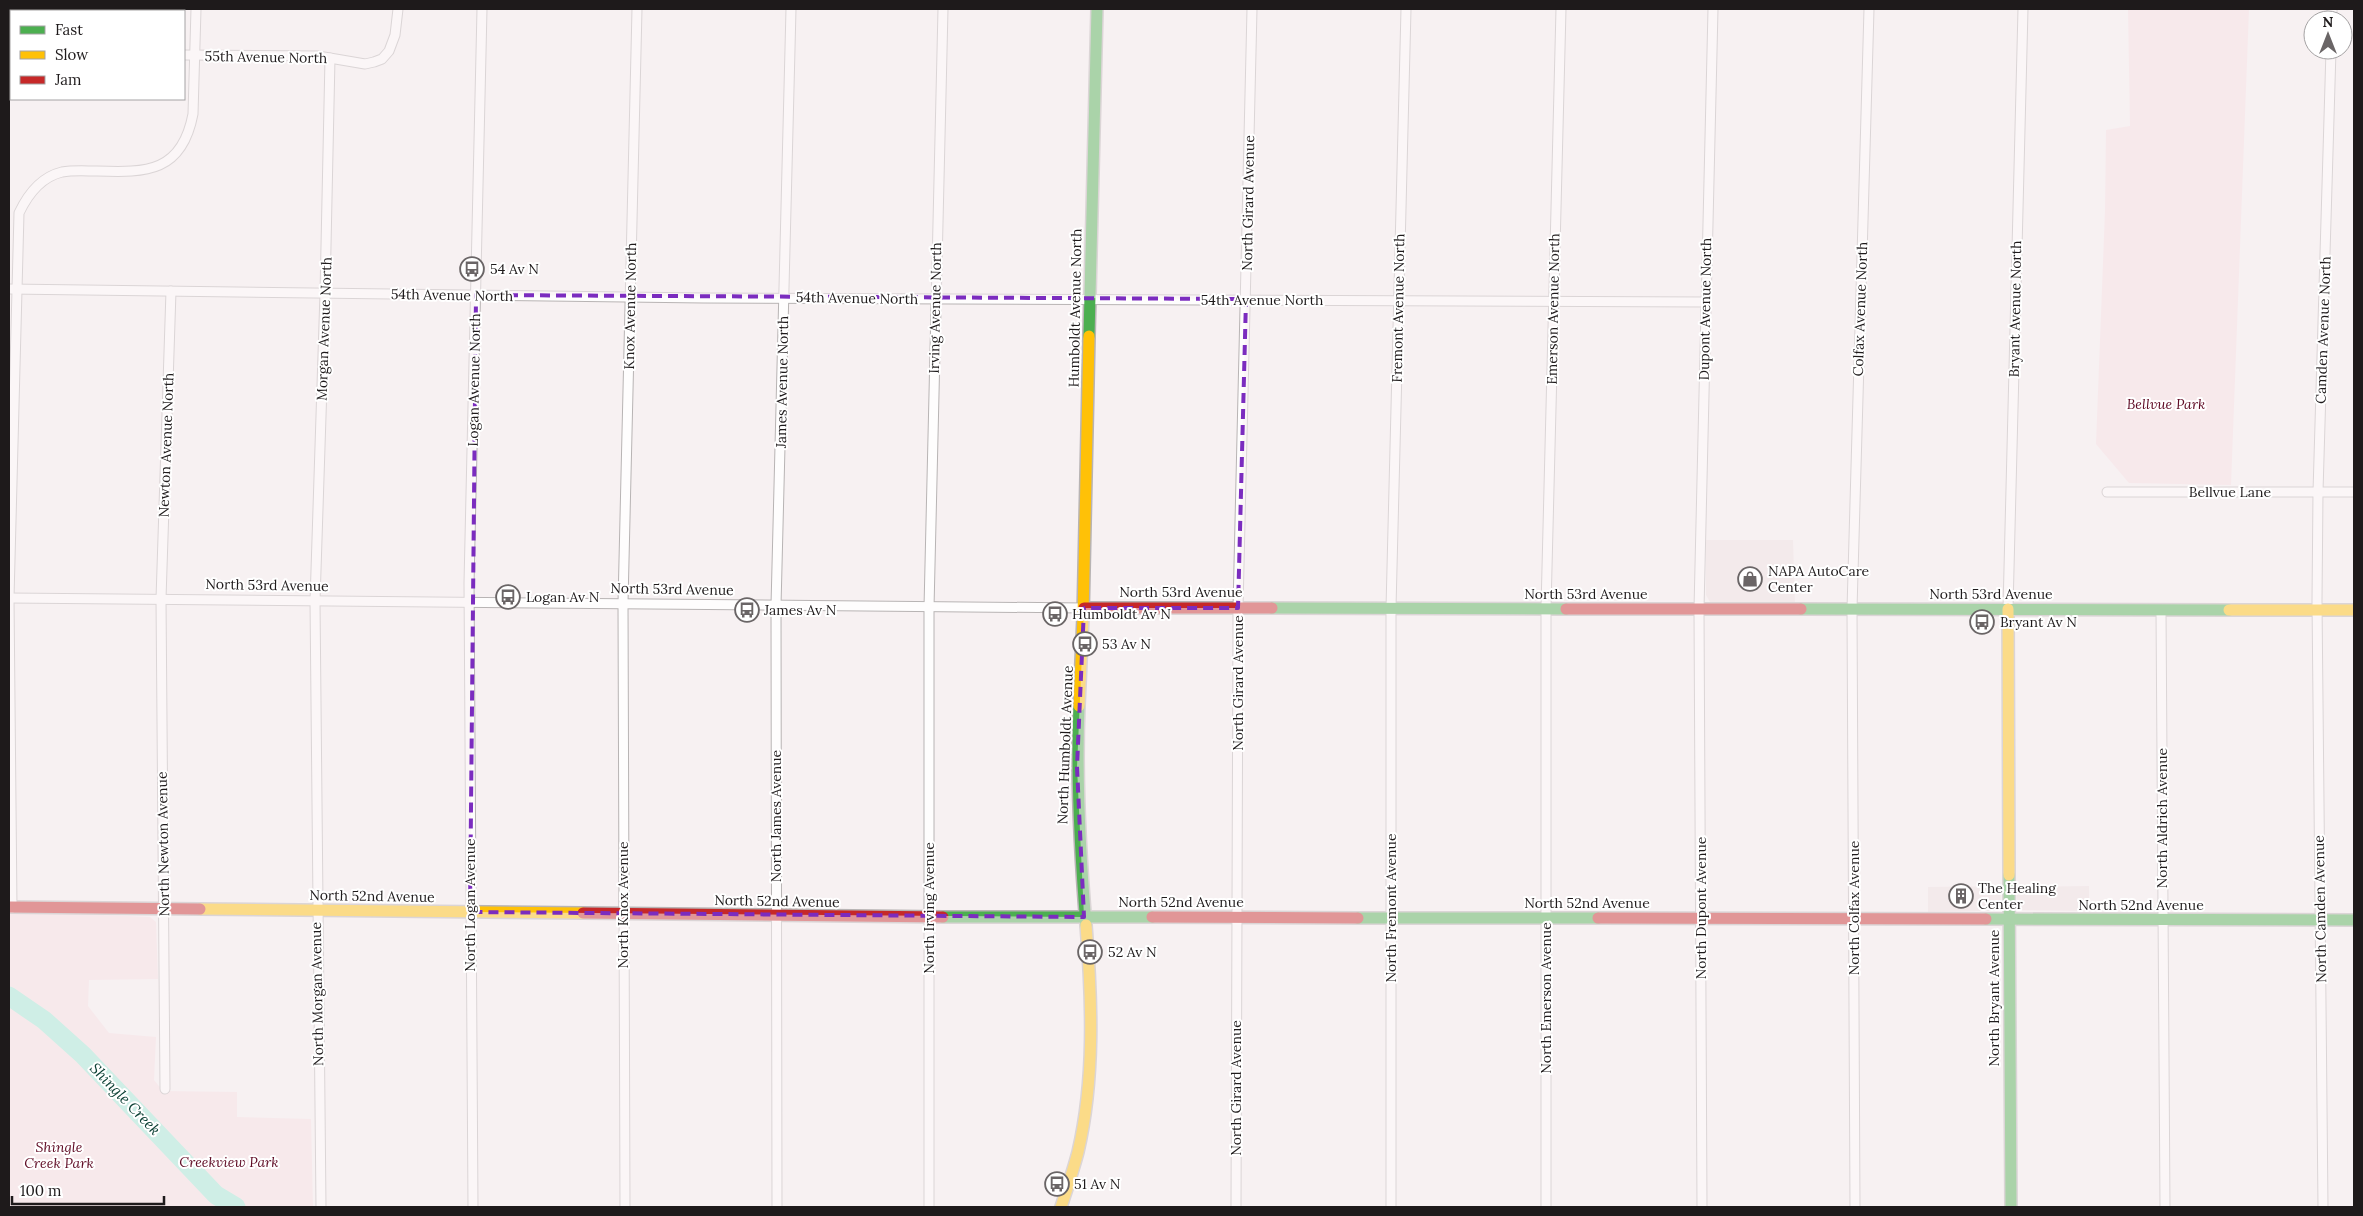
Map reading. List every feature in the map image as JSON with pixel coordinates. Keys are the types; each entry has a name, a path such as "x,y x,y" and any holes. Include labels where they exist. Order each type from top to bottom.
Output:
{"street":[{"path":"10,908 9,598 12,289 19,213 26,199 48,178 62,172 147,171 161,165 174,156 184,144 193,114 196,9"},
{"name":"55th Avenue North","path":"185,55 330,58 365,64 382,58 393,43 398,9"},
{"name":"Logan Avenue North","path":"470,602 482,9"},
{"name":"Knox Avenue North","path":"623,603 637,9"},
{"name":"James Avenue North","path":"776,606 791,9"},
{"name":"Irving Avenue North","path":"929,608 943,9"},
{"name":"Humboldt Avenue North","path":"1084,608 1097,9"},
{"name":"North Girard Avenue","path":"1236,1207 1238,608 1252,9"},
{"name":"Fremont Avenue North","path":"1391,608 1406,9"},
{"name":"Emerson Avenue North","path":"1546,608 1561,9"},
{"name":"Dupont Avenue North","path":"1699,609 1713,9"},
{"name":"Colfax Avenue North","path":"1852,609 1869,9"},
{"name":"Bryant Avenue North","path":"2008,609 2023,9"},
{"name":"Morgan Avenue North","path":"315,601 330,58"},
{"name":"Camden Avenue North","path":"2318,611 2318,492 2331,60"},
{"name":"54th Avenue North","path":"12,289 631,297 1705,302"},
{"name":"Newton Avenue North","path":"160,599 171,292"},
{"name":"Bellvue Lane","path":"2107,492 2354,492"},
{"name":"North 53rd Avenue","path":"9,598 623,603 929,608 2354,610"},
{"name":"North Newton Avenue","path":"160,599 165,1089"},
{"name":"North Morgan Avenue","path":"315,601 316,910 320,1207"},
{"name":"North Logan Avenue","path":"470,602 470,912 473,1207"},
{"name":"North Knox Avenue","path":"623,603 625,1207"},
{"name":"North James Avenue","path":"776,606 777,1207"},
{"name":"North Irving Avenue","path":"929,608 929,1207"},
{"name":"North Humboldt Avenue","path":"1060,1207 1079,1145 1087,1099 1091,1052 1090,958 1084,917 1078,834 1077,767 1084,608"},
{"name":"North Fremont Avenue","path":"1391,608 1391,1207"},
{"name":"North Emerson Avenue","path":"1546,608 1546,1207"},
{"name":"North Dupont Avenue","path":"1699,609 1702,1207"},
{"name":"North Colfax Avenue","path":"1852,609 1855,1207"},
{"name":"North Bryant Avenue","path":"2008,609 2011,1207"},
{"name":"North Aldrich Avenue","path":"2161,610 2165,1207"},
{"name":"North Camden Avenue","path":"2318,611 2323,1207"},
{"name":"North 52nd Avenue","path":"10,908 929,917 2354,920"}],"highlighted area":[{"path":"476,295 1246,299 1238,608 1084,608 1077,767 1084,917 470,912"}],"shaded area":[{"path":"1706,540 1793,540 1795,604 1715,604 1710,602 1706,595"},
{"path":"2000,886 2001,905 1993,911 1928,912 1928,887"},
{"path":"2089,886 2089,911 2018,909 2017,887"}],"green space":[{"name":"Bellvue Park","path":"2128,9 2249,9 2231,485 2129,483 2096,444 2105,211 2106,130 2130,126"},
{"name":"Creekview Park","path":"9,911 150,917 156,922 158,979 89,980 88,1006 109,1033 156,1037 154,1080 163,1091 237,1092 237,1117 311,1119 313,1207 9,1206"}],"waterway":[{"name":"Shingle Creek","path":"9,996 44,1020 83,1055 216,1195 236,1207"}],"traffic: fast":[{"path":"1089,336 1097,9"},
{"path":"1272,608 1566,609"},
{"path":"1801,609 2229,610"},
{"path":"1079,706 1079,816 1086,925"},
{"path":"2009,875 2011,1207"},
{"path":"943,917 1152,917"},
{"path":"1358,918 1598,918"},
{"path":"1986,919 2354,920"}],"traffic: slow":[{"path":"1079,706 1083,617 1089,336"},
{"path":"2008,609 2009,875"},
{"path":"2229,610 2354,610"},
{"path":"200,909 583,913"},
{"path":"1061,1207 1078,1152 1090,1068 1091,1011 1086,925"}],"traffic: jam":[{"path":"1084,608 1272,608"},
{"path":"1566,609 1801,609"},
{"path":"9,907 200,909"},
{"path":"583,913 943,917"},
{"path":"1152,917 1358,918"},
{"path":"1598,918 1986,919"}],"place":[{"name":"54 Av N","path":"472,269"},
{"name":"NAPA AutoCare Center","path":"1750,579"},
{"name":"Logan Av N","path":"508,597"},
{"name":"James Av N","path":"747,610"},
{"name":"Humboldt Av N","path":"1055,614"},
{"name":"Bryant Av N","path":"1982,622"},
{"name":"53 Av N","path":"1085,644"},
{"name":"The Healing Center","path":"1961,896"},
{"name":"52 Av N","path":"1090,952"},
{"name":"51 Av N","path":"1057,1184"}],"park label":[{"name":"Shingle Creek Park","path":"59,1156"}]}
